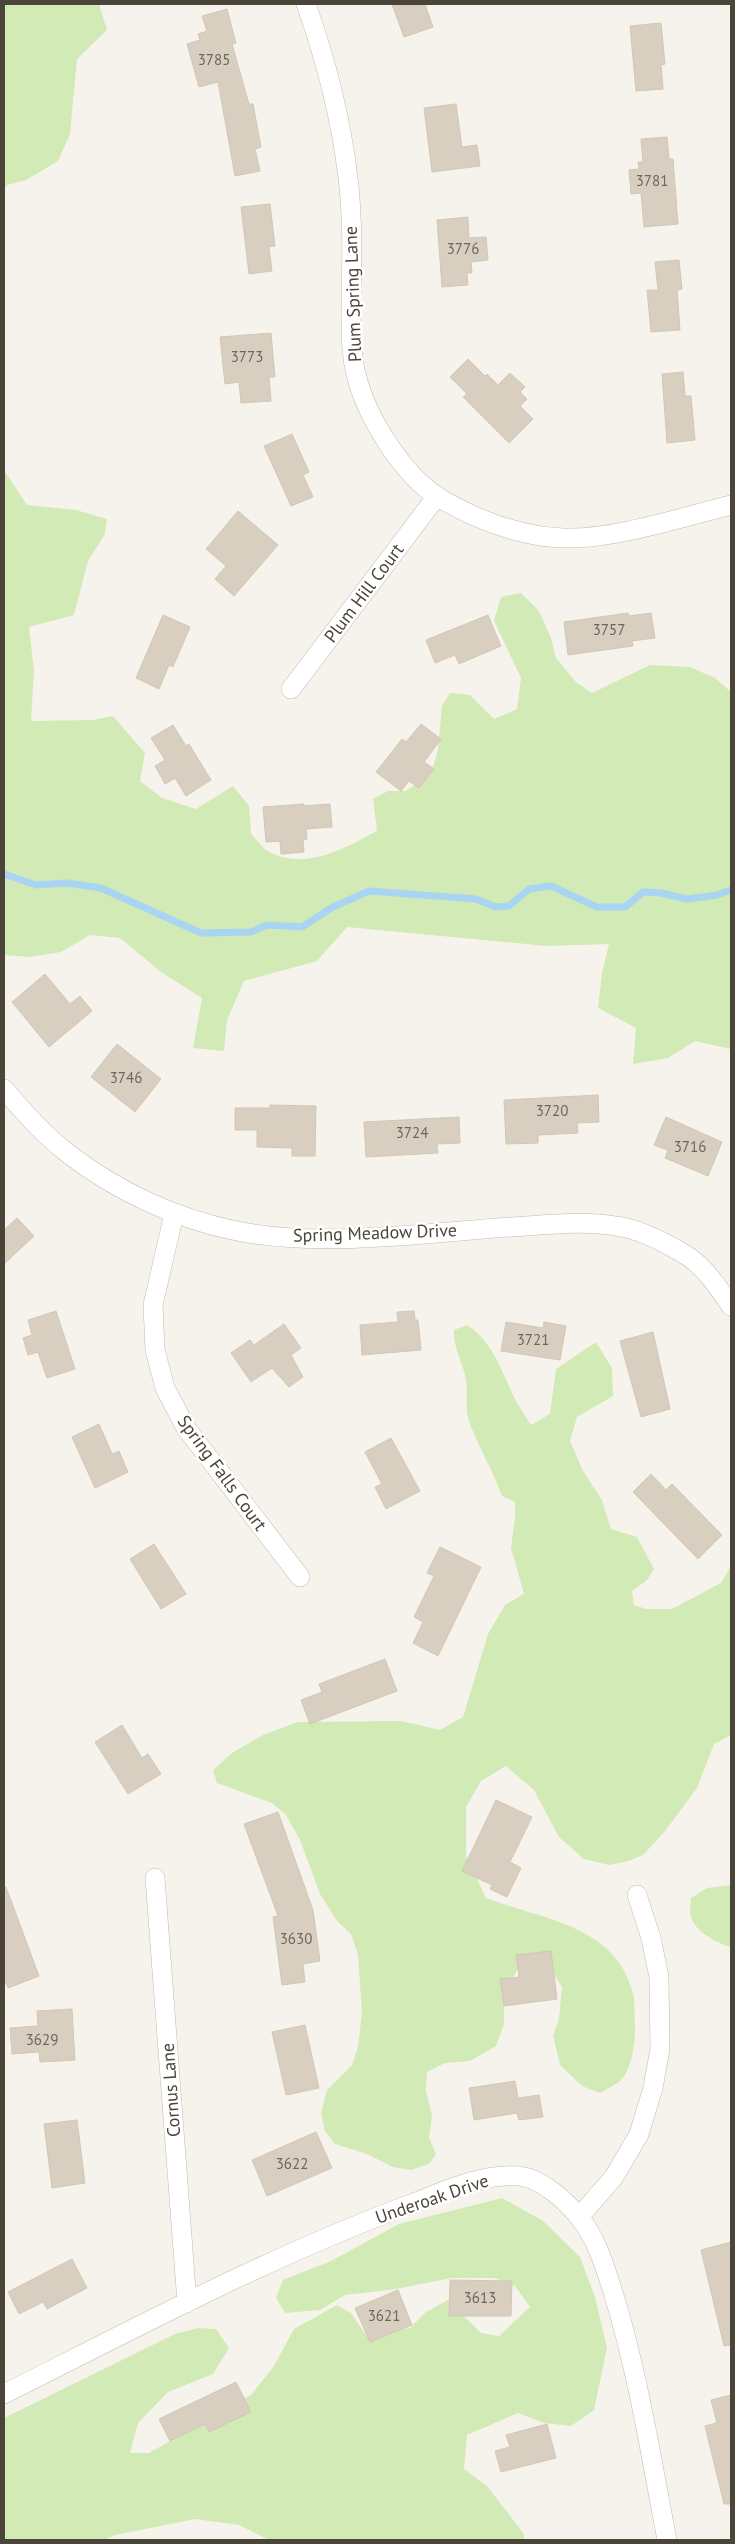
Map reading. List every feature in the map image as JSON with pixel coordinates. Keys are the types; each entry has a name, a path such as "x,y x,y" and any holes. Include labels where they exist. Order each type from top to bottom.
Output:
{"street":[{"name":"Plum Spring Lane","path":"306,4 323,55 348,179 351,242 351,332 356,374 370,413 391,448 410,471 437,496 487,520 526,534 564,538 610,534 731,505"},
{"name":"Plum Hill Court","path":"291,689 437,496"},
{"name":"Spring Meadow Drive","path":"4,1089 65,1152 109,1182 174,1214 238,1232 297,1238 358,1237 574,1223 617,1226 656,1239 691,1259 715,1284 731,1306"},
{"name":"Spring Falls Court","path":"174,1214 154,1306 155,1350 165,1388 186,1428 300,1577"},
{"name":"Cornus Lane","path":"155,1878 187,2303"},
{"path":"579,2218 614,2177 639,2134 653,2088 660,2049 659,1977 651,1938 637,1894"},
{"name":"Underoak Drive","path":"4,2394 187,2303 358,2224 474,2181 504,2176 523,2176 558,2196 579,2218 606,2272 625,2330 667,2540"}],"green space":[{"path":"4,4 99,4 107,30 77,59 70,134 58,161 26,180 7,185 4,188"},
{"path":"4,470 27,505 76,510 107,519 105,534 88,561 74,615 29,627 34,671 31,721 93,720 113,716 145,753 140,781 162,798 196,809 233,786 249,806 251,834 268,852 285,858 299,859 326,855 377,831 373,799 388,791 406,791 431,774 438,750 442,706 450,693 470,695 494,719 517,709 521,678 494,621 501,597 521,593 539,611 551,638 556,658 576,682 592,693 650,665 690,667 715,678 731,692 731,1049 695,1041 668,1058 633,1064 636,1028 598,1008 602,973 609,944 547,946 347,927 317,961 244,981 227,1020 224,1051 193,1048 202,998 161,972 120,938 90,935 61,952 29,957 4,955"},
{"path":"467,1325 483,1339 495,1356 515,1399 531,1425 550,1414 556,1369 596,1342 612,1368 613,1396 577,1417 570,1441 583,1471 602,1500 611,1529 637,1537 654,1569 647,1580 632,1591 634,1605 646,1609 672,1609 721,1583 731,1566 731,1735 714,1744 697,1788 665,1831 643,1855 628,1861 609,1865 584,1859 559,1837 534,1790 506,1766 481,1781 466,1807 466,1856 486,1898 576,1929 596,1940 613,1955 626,1974 634,1998 635,2028 633,2048 627,2070 618,2083 600,2093 582,2086 560,2065 553,2035 559,2019 562,1987 548,1965 526,1954 504,1994 504,2024 496,2046 470,2061 445,2063 427,2072 426,2091 432,2115 429,2138 436,2154 429,2164 411,2170 393,2167 367,2154 335,2144 325,2131 321,2114 327,2090 352,2065 358,2047 362,2013 358,1955 351,1934 337,1921 320,1894 300,1840 286,1815 272,1803 217,1783 213,1770 232,1753 263,1735 298,1722 401,1721 440,1730 463,1717 488,1634 505,1605 524,1594 511,1548 515,1502 502,1496 468,1416 466,1381 454,1336 454,1330"},
{"path":"731,1885 731,1947 719,1943 700,1931 690,1913 691,1898 707,1888"},
{"path":"502,2198 543,2221 580,2257 595,2297 607,2348 594,2410 571,2426 544,2423 518,2413 467,2435 464,2469 487,2486 524,2534 524,2540 269,2540 239,2525 195,2519 115,2535 104,2540 4,2540 4,2418 175,2334 198,2328 216,2329 229,2348 213,2374 168,2392 138,2423 130,2453 149,2453 251,2395 274,2366 294,2329 337,2305 351,2313 366,2335 410,2328 426,2312 448,2300 481,2333 499,2336 530,2307 515,2286 495,2278 451,2278 396,2289 345,2295 320,2310 285,2313 276,2298 283,2280 331,2261 399,2224"}],"building":[{"path":"392,4 425,4 433,27 404,37"},
{"path":"227,9 236,43 232,44 249,104 253,104 261,147 255,149 260,171 235,176 218,82 199,87 187,44 200,40 198,34 207,31 202,16"},
{"path":"661,23 665,64 661,65 663,89 636,91 630,26"},
{"path":"456,104 462,147 477,145 480,166 432,172 424,108"},
{"path":"667,137 669,159 673,159 678,224 644,227 641,193 631,194 629,170 639,169 638,162 643,162 641,139"},
{"path":"270,204 275,246 269,247 272,271 249,274 241,207"},
{"path":"468,217 469,238 486,237 488,260 471,262 472,273 467,273 468,285 442,287 437,220"},
{"path":"679,260 682,289 677,290 680,330 651,332 647,290 658,290 655,262"},
{"path":"271,333 275,377 269,377 271,401 241,403 239,382 225,384 220,337"},
{"path":"468,359 485,376 487,374 498,385 510,373 525,387 520,392 527,399 520,406 533,419 509,443 463,397 467,394 450,377"},
{"path":"683,372 685,396 691,396 695,440 667,443 662,374"},
{"path":"292,434 309,472 303,475 313,497 291,506 264,446"},
{"path":"238,511 278,545 234,596 215,579 226,566 206,549"},
{"path":"628,613 629,616 651,613 655,638 632,641 633,646 568,655 564,622"},
{"path":"163,615 190,627 173,667 169,665 159,689 136,678"},
{"path":"488,615 501,646 459,664 455,655 435,663 426,640"},
{"path":"421,724 441,739 424,762 434,769 419,788 409,781 401,791 376,772 402,739 406,742"},
{"path":"173,725 186,746 189,744 211,780 186,796 175,778 165,784 155,766 165,760 151,738"},
{"path":"304,804 304,806 330,804 332,827 306,829 307,839 303,840 304,852 281,854 280,841 266,842 263,807"},
{"path":"45,974 70,1004 80,996 92,1011 49,1047 12,1002"},
{"path":"117,1044 161,1079 135,1112 91,1077"},
{"path":"598,1095 599,1122 577,1123 578,1133 538,1135 538,1143 506,1144 504,1100"},
{"path":"270,1105 316,1106 315,1156 292,1156 292,1148 257,1147 257,1130 235,1130 235,1108 270,1108"},
{"path":"459,1117 460,1143 437,1144 438,1153 366,1157 364,1122"},
{"path":"666,1117 722,1142 708,1176 665,1158 668,1150 654,1145"},
{"path":"17,1218 34,1236 4,1264 4,1230"},
{"path":"56,1311 75,1369 47,1378 38,1352 28,1355 23,1338 32,1335 28,1320"},
{"path":"414,1311 415,1320 418,1320 421,1350 362,1355 360,1325 398,1322 397,1312"},
{"path":"506,1322 543,1328 544,1322 566,1326 560,1360 501,1351"},
{"path":"284,1324 301,1348 291,1355 303,1377 289,1387 272,1368 251,1382 231,1353 250,1340 254,1345"},
{"path":"653,1332 670,1409 641,1417 620,1341"},
{"path":"99,1424 112,1454 119,1451 128,1472 95,1488 72,1437"},
{"path":"391,1438 420,1491 386,1509 375,1487 382,1484 365,1452"},
{"path":"651,1474 666,1490 672,1484 722,1535 698,1559 633,1492"},
{"path":"154,1544 186,1594 161,1609 130,1559"},
{"path":"440,1547 481,1567 438,1656 413,1643 423,1622 414,1617 434,1576 427,1573"},
{"path":"385,1659 397,1691 310,1724 301,1700 322,1692 319,1684"},
{"path":"122,1725 142,1758 148,1754 161,1774 128,1794 95,1742"},
{"path":"496,1800 532,1817 510,1862 521,1868 507,1897 490,1889 492,1885 462,1871"},
{"path":"278,1812 313,1910 320,1961 303,1964 305,1982 282,1985 273,1917 278,1916 244,1824"},
{"path":"6,1887 39,1976 8,1988 4,1977 4,1888"},
{"path":"551,1951 557,1999 504,2006 500,1979 519,1977 516,1955"},
{"path":"72,2009 75,2060 40,2062 39,2052 12,2054 10,2028 38,2026 37,2011"},
{"path":"305,2025 319,2088 286,2095 272,2032"},
{"path":"515,2081 518,2098 539,2095 543,2117 519,2120 517,2113 474,2120 469,2088"},
{"path":"77,2120 85,2183 52,2188 44,2124"},
{"path":"316,2132 332,2168 267,2196 252,2160"},
{"path":"731,2242 731,2345 724,2346 701,2250"},
{"path":"72,2259 87,2288 47,2309 43,2302 19,2314 8,2292"},
{"path":"450,2280 512,2281 511,2316 449,2316"},
{"path":"398,2290 412,2325 370,2342 355,2308"},
{"path":"236,2382 251,2412 209,2432 205,2424 170,2441 159,2419"},
{"path":"731,2395 731,2504 724,2504 705,2426 717,2423 711,2400"},
{"path":"547,2424 556,2458 501,2472 495,2451 510,2447 506,2435"}],"waterway":[{"path":"4,874 36,885 67,883 101,888 201,933 251,932 267,925 302,927 333,907 369,891 476,899 496,907 509,906 529,889 551,886 597,907 625,907 643,892 661,893 687,899 717,895 731,890"}]}
